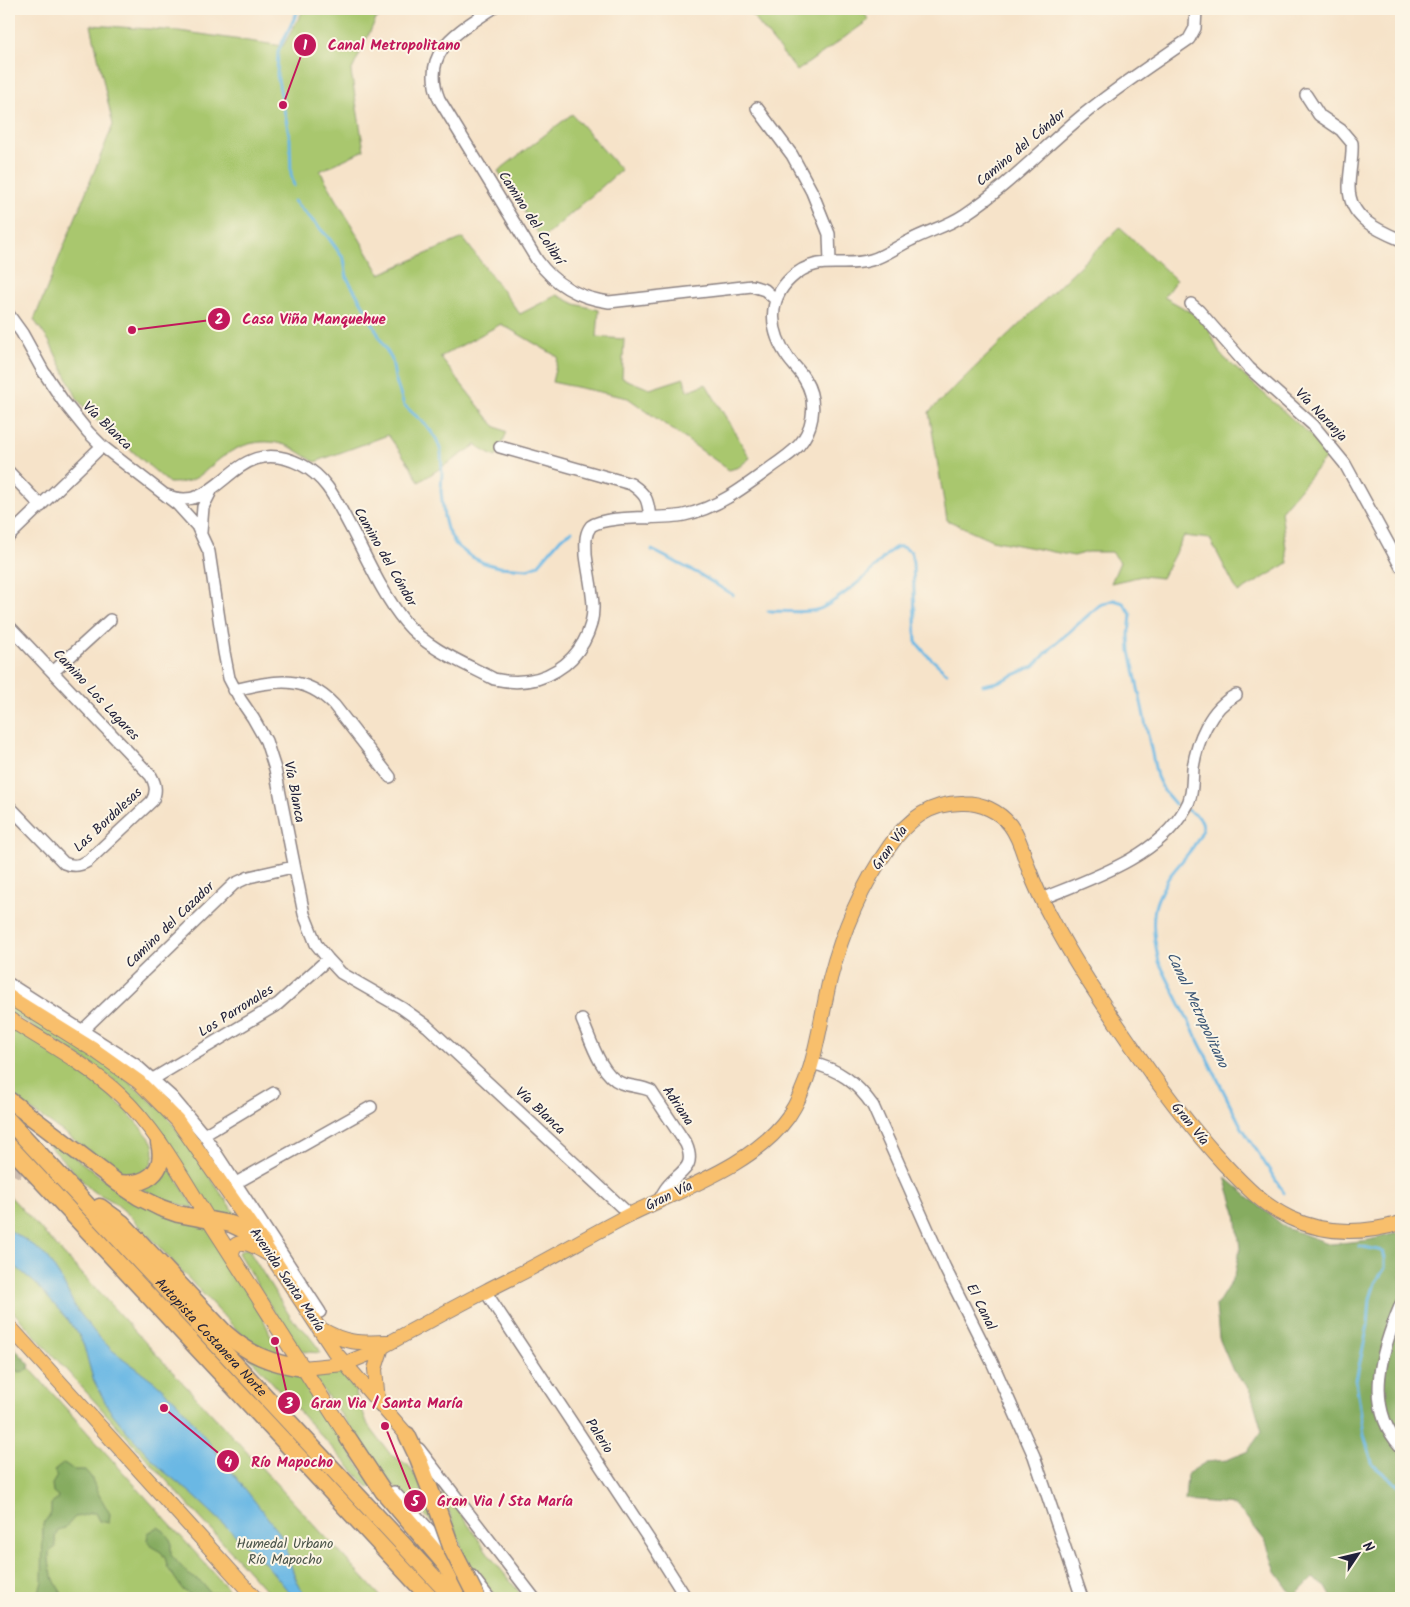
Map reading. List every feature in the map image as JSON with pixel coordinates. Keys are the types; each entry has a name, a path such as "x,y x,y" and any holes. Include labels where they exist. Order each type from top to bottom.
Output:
{"highway":[{"path":"9,1100 139,1197 161,1208 194,1218 223,1222 239,1227 263,1243"},
{"name":"Autopista Costanera Norte","path":"9,1121 456,1592"},
{"path":"118,1183 136,1184 146,1180 153,1174 160,1161 159,1143"},
{"name":"Autopista Costanera Norte","path":"9,1146 430,1598"},
{"path":"100,1207 122,1223 237,1344 270,1361 303,1368"},
{"path":"406,1435 418,1458 452,1549 478,1598"},
{"path":"348,1438 383,1491 446,1565 456,1592"}],"main road":[{"name":"Gran Vía","path":"303,1368 344,1364 387,1344 630,1215 739,1161 770,1137 794,1106 806,1081 835,963 855,907 882,856 912,819 929,809 947,803 977,804 995,812 1010,826 1018,838 1042,898 1075,961 1159,1085 1200,1137 1247,1187 1276,1211 1300,1223 1319,1228 1339,1232 1364,1231 1378,1230 1401,1223"},
{"name":"Avenida Santa María","path":"9,997 94,1050 139,1082 152,1094 186,1132 344,1364 406,1435"},
{"path":"9,1019 83,1065 109,1085 140,1116 348,1438"},
{"path":"232,1256 233,1249 243,1243 253,1246 272,1258"},
{"path":"9,1326 255,1598"},
{"name":"Gran Vía","path":"317,1327 343,1340 387,1344"},
{"path":"378,1402 375,1369 387,1344"}],"street":[{"name":"Camino del Colibrí","path":"492,9 446,43 436,63 435,85 439,99 536,260 550,276 576,294 598,301 609,302 752,286 765,290 776,300"},
{"name":"Camino del Cóndor","path":"166,495 175,499 195,499 211,491 233,471 256,458 284,458 293,461 310,469 330,489 374,572 400,614 412,629 431,644 494,679 513,682 533,680 560,668 574,655 585,639 591,621 593,605 585,538 588,529 599,522 686,515 715,504 742,489 794,450 807,433 812,418 813,401 811,393 804,378 789,359 780,343 773,317 773,308 776,300 785,285 798,272 814,265 830,262 854,263 876,258 962,216 1001,186 1098,103 1189,39 1194,28 1196,9"},
{"path":"1306,95 1319,115 1341,130 1352,143 1349,187 1352,201 1358,214 1374,228 1401,240"},
{"path":"757,108 792,155 812,192 829,234 830,262"},
{"name":"Vía Naranja","path":"1191,304 1249,368 1313,425 1335,450 1355,481 1401,567"},
{"name":"Vía Blanca","path":"9,315 63,401 88,432 102,446 186,512 201,534 209,552 226,665 234,690 260,729 271,755 293,866 308,926 316,944 328,959 349,978 402,1008 427,1026 630,1215"},
{"path":"9,536 102,446"},
{"path":"500,446 631,484 648,499 650,518"},
{"path":"9,472 40,506"},
{"name":"Camino del Cóndor","path":"201,534 203,507 211,491"},
{"path":"53,672 110,620"},
{"name":"Camino Los Lagares","path":"9,626 151,776 156,788"},
{"path":"234,690 286,681 312,687 325,695 334,705 390,777"},
{"path":"1042,898 1127,862 1150,847 1170,830 1189,803 1195,759 1204,730 1226,702 1236,695"},
{"name":"Las Bordalesas","path":"9,806 64,863 76,866 88,861 152,801 156,788"},
{"name":"Camino del Cazador","path":"83,1030 234,884 249,876 293,866"},
{"name":"Los Parronales","path":"153,1079 270,1009 290,994 328,959"},
{"name":"Avenida Santa María","path":"9,984 121,1055 153,1079 186,1112 204,1135 320,1312"},
{"name":"Adriana","path":"582,1020 603,1069 610,1077 620,1083 642,1086 651,1092 690,1152 686,1169 667,1187 658,1202"},
{"name":"El Canal","path":"811,1063 833,1070 849,1079 862,1090 873,1106 1034,1456 1082,1598"},
{"path":"204,1135 274,1093"},
{"path":"236,1184 371,1107"},
{"name":"Palerio","path":"485,1291 686,1598"},
{"path":"1401,1304 1390,1330 1380,1367 1379,1388 1380,1407 1384,1421 1392,1436 1401,1447"},
{"name":"Avenida Santa María","path":"406,1435 534,1598"},
{"path":"348,1438 397,1495 470,1574 489,1598"}],"green space":[{"path":"304,9 400,9 376,19 351,72 364,150 320,171 380,274 463,238 520,314 557,295 575,304 599,310 597,337 624,339 622,378 650,389 684,378 687,391 706,384 750,458 739,467 729,470 628,398 552,382 558,357 501,324 440,357 496,427 507,432 496,457 476,445 419,482 409,464 388,435 315,462 297,450 285,445 257,442 232,451 196,478 185,482 169,483 94,418 78,400 49,341 34,320 113,125 91,25 179,31 283,46"},
{"path":"747,9 861,9 869,20 797,71"},
{"path":"572,114 621,170 542,239 498,171"},
{"path":"1120,227 1176,280 1164,297 1198,316 1209,329 1220,354 1330,453 1281,511 1288,563 1238,593 1210,539 1184,536 1162,578 1142,576 1111,583 1120,562 1112,552 1088,552 1074,556 992,540 947,520 929,412"},
{"path":"9,1003 116,1071 165,1113 239,1219 211,1212 135,1102 117,1083 58,1042 9,1012"},
{"path":"9,1024 80,1070 112,1097 146,1133 153,1144 154,1155 150,1165 140,1176 122,1176 69,1136 9,1095"},
{"path":"28,1123 123,1193 206,1225 258,1307 271,1338 283,1357 266,1352 247,1341 130,1216 114,1202 91,1190"},
{"path":"166,1162 194,1206 193,1208 165,1200 142,1189"},
{"path":"1225,1177 1286,1228 1331,1244 1369,1240 1397,1233 1401,1234 1401,1598 1332,1598 1326,1587 1313,1578 1294,1597 1276,1572 1266,1542 1234,1505 1185,1501 1187,1474 1206,1462 1227,1460 1248,1451 1262,1431 1250,1389 1233,1371 1219,1338 1216,1306 1235,1275 1240,1249 1236,1213"},
{"name":"Humedal Urbano Río Mapocho","path":"9,1195 382,1598 273,1598 9,1307"},
{"path":"248,1249 291,1318 306,1332 320,1353 298,1351 238,1253"},
{"path":"9,1342 30,1365 27,1371 18,1372 9,1361"},
{"path":"9,1345 236,1598 9,1598"},
{"path":"248,1356 299,1374 372,1486 369,1488"},
{"path":"340,1371 355,1391 368,1425 391,1455 408,1465 419,1481 433,1523 392,1484 311,1374 326,1374"},
{"path":"64,1463 74,1470 85,1470 91,1477 110,1514 109,1523 100,1521 96,1513 90,1513 75,1517 65,1528 58,1530 55,1538 56,1547 49,1552 49,1559 53,1576 65,1598 44,1598 39,1591 42,1582 43,1524 51,1513 51,1504 57,1500 58,1496 53,1492 52,1484 57,1476 54,1471"},
{"path":"437,1481 490,1556 524,1598 498,1598 469,1566"},
{"path":"158,1527 164,1531 171,1541 171,1555 188,1574 202,1583 210,1593 228,1591 234,1598 195,1598 183,1590 168,1568 161,1552 152,1547 147,1540 148,1533"}],"water":[{"path":"9,1230 47,1257 62,1280 75,1307 95,1333 113,1351 155,1382 178,1403 278,1531 286,1548 294,1575 309,1598 294,1598 265,1563 191,1493 161,1469 125,1429 109,1409 93,1379 83,1343 77,1332 35,1283 9,1261"}],"waterway":[{"name":"Canal Metropolitano","path":"294,186 291,174 290,139 277,75 278,51 299,9"},
{"name":"Canal Metropolitano","path":"294,201 328,237 344,259 347,278 392,360 395,378 404,405 426,425 436,438 441,451 441,491 444,517 447,529 456,545 470,556 484,563 499,567 528,569 538,565 561,538 572,531"},
{"name":"Canal Metropolitano","path":"768,611 803,612 822,608 870,573 893,549 902,547 911,552 913,563 916,642 947,673"},
{"name":"Canal Metropolitano","path":"652,550 699,574 733,595"},
{"name":"Canal Metropolitano","path":"983,685 998,682 1034,666 1054,645 1100,605 1114,600 1123,603 1131,614 1130,651 1157,777 1164,791 1175,804"},
{"name":"Canal Metropolitano","path":"1187,810 1200,818 1202,828 1196,843 1169,877 1157,901 1154,924 1159,962 1241,1126 1284,1193"},
{"name":"Canal Metropolitano","path":"1359,1246 1383,1251 1385,1258 1385,1268 1375,1283 1370,1299 1368,1325 1356,1380 1364,1435 1373,1465 1401,1488"}],"tunnel":[{"path":"9,1164 38,1178"}],"place":[{"name":"Canal Metropolitano","path":"283,105"},
{"name":"Casa Viña Manquehue","path":"132,330"},
{"name":"Gran Via / Santa María","path":"275,1341"},
{"name":"Río Mapocho","path":"164,1408"},
{"name":"Gran Via / Sta María","path":"385,1426"}]}
